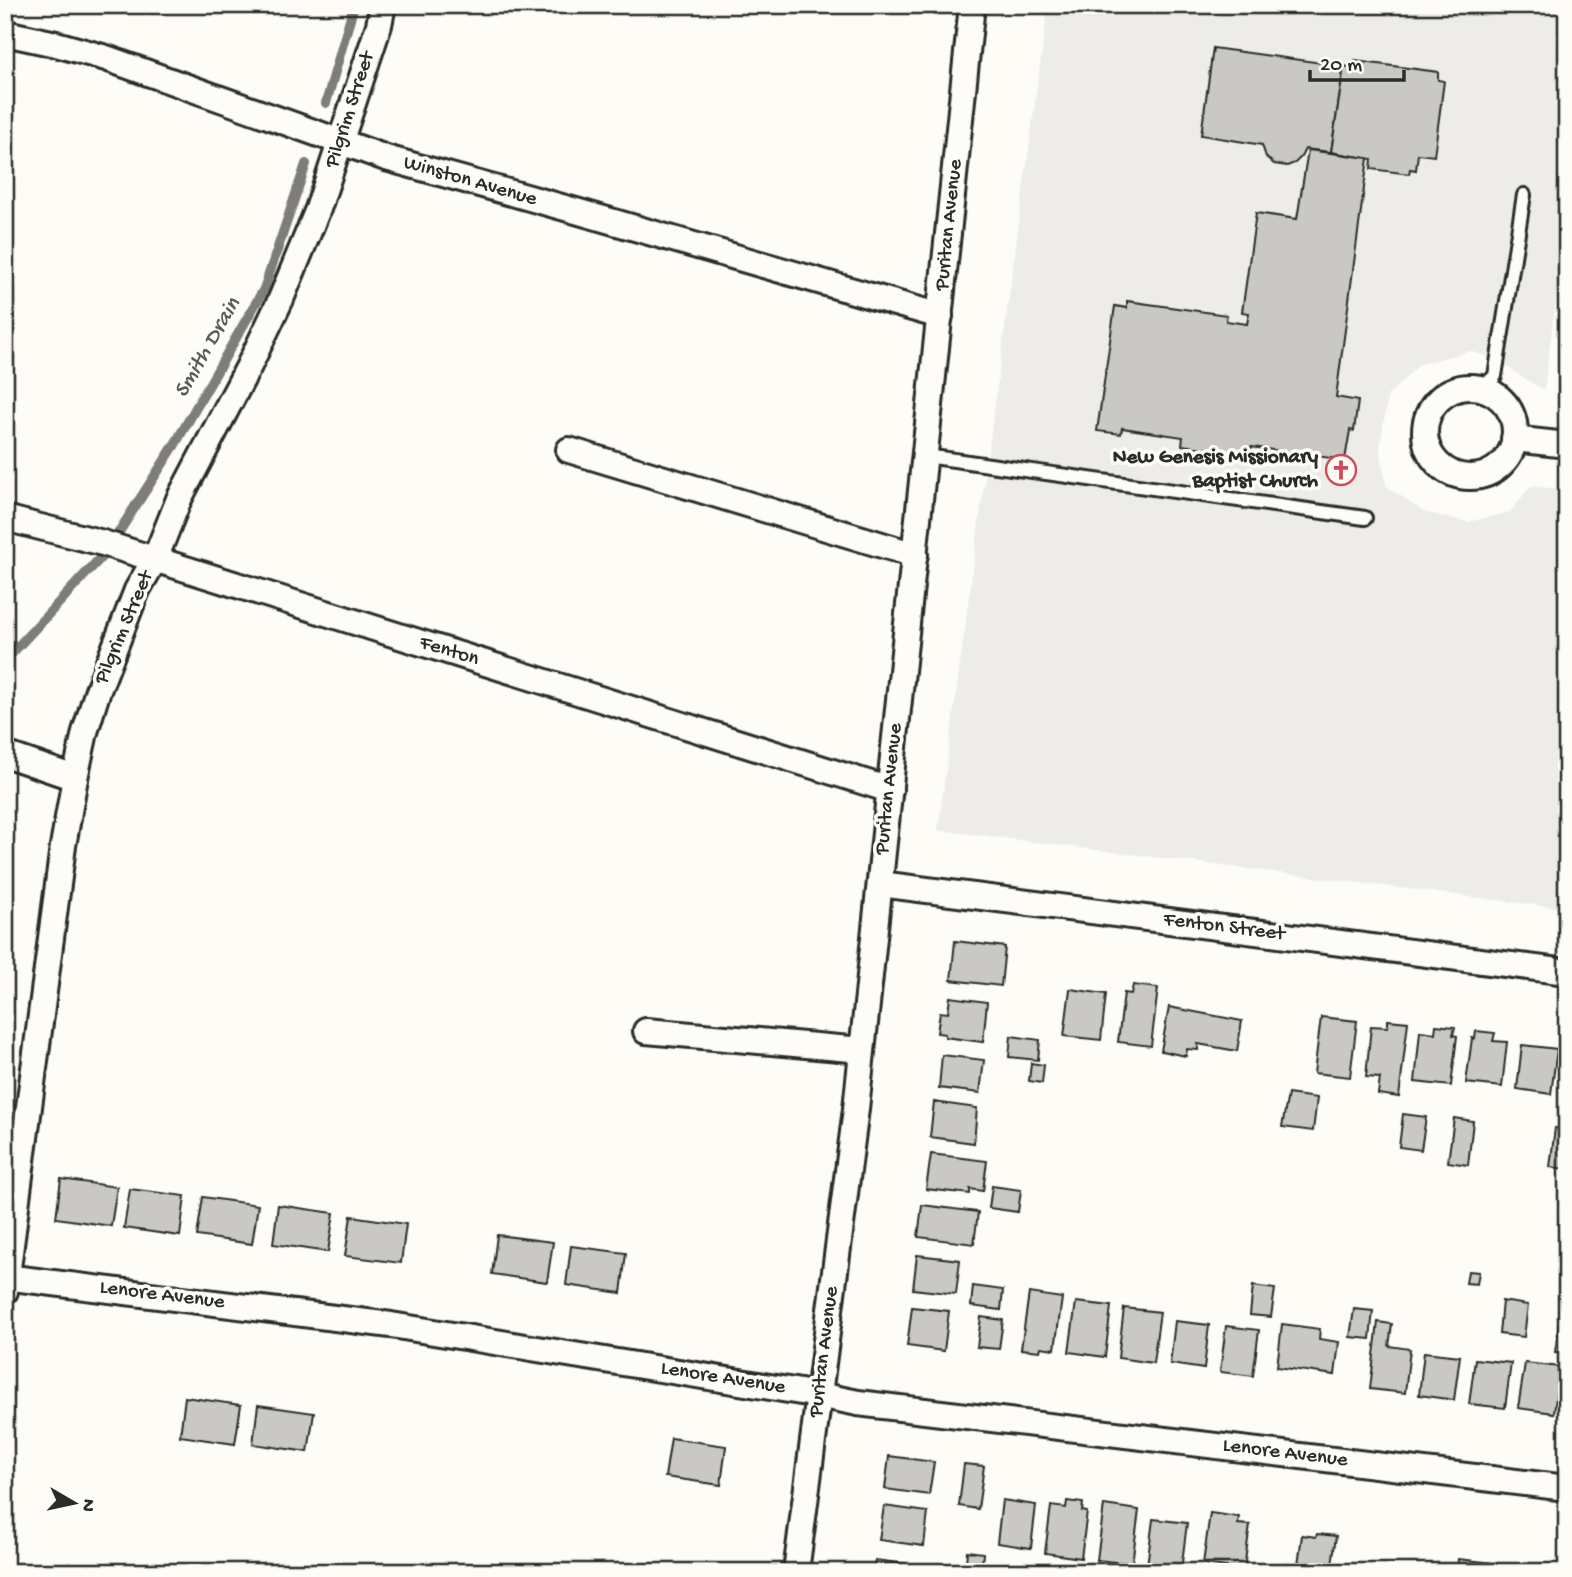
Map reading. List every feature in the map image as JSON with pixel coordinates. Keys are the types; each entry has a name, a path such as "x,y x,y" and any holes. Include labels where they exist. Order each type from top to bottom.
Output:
{"street":[{"name":"Pilgrim Street","path":"6,1282 63,846 85,732 97,693 137,590 155,559 179,499 281,299 318,209 379,25 383,5"},
{"name":"Puritan Avenue","path":"796,1572 856,1109 972,5"},
{"name":"Winston Avenue","path":"5,33 106,58 386,158 940,317"},
{"path":"1466,387 1482,388 1494,393 1504,402 1514,426 1514,439 1509,454 1500,466 1471,478 1456,475 1442,468 1432,457 1425,442 1429,412 1438,399 1451,391 1466,387"},
{"path":"1514,439 1567,446"},
{"path":"569,450 915,555"},
{"name":"Fenton","path":"5,518 103,543 890,790"},
{"path":"5,754 75,778"},
{"name":"Fenton Street","path":"880,884 1567,972"},
{"path":"646,1031 862,1050"},
{"name":"Lenore Avenue","path":"6,1282 391,1325 858,1403 1567,1488"}],"lane":[{"path":"1482,388 1495,376 1524,195"},
{"path":"926,456 1365,518"}],"shaded area":[{"path":"1048,5 1567,5 1567,214 1544,390 1498,360 1470,351 1420,364 1388,395 1380,446 1386,486 1424,512 1468,522 1510,512 1531,486 1567,490 1567,909 938,830"}],"building":[{"path":"1213,48 1344,66 1331,152 1305,149 1295,163 1287,166 1274,164 1266,157 1262,145 1201,135"},
{"path":"1355,61 1438,72 1438,80 1444,81 1434,156 1418,154 1416,170 1410,169 1409,174 1371,169 1372,159 1331,152 1344,66 1354,68"},
{"path":"1308,150 1368,158 1336,397 1358,401 1354,431 1350,430 1345,460 1251,447 1250,455 1182,445 1183,437 1122,428 1121,434 1097,431 1115,306 1127,308 1127,301 1227,315 1226,321 1247,324 1249,313 1242,312 1256,213 1297,219"},
{"path":"955,941 1005,947 1001,986 951,980"},
{"path":"1133,985 1158,988 1151,1046 1118,1042 1124,993 1131,994"},
{"path":"1070,989 1106,994 1101,1040 1064,1036"},
{"path":"950,997 987,1002 983,1042 945,1037 945,1034 937,1033 940,1012 948,1013"},
{"path":"1169,1007 1242,1021 1237,1051 1198,1044 1198,1050 1187,1049 1186,1056 1161,1051"},
{"path":"1321,1017 1357,1021 1350,1077 1314,1073"},
{"path":"1388,1020 1408,1022 1399,1097 1378,1094 1380,1078 1366,1077 1371,1026 1388,1027"},
{"path":"1436,1025 1455,1027 1453,1035 1457,1036 1451,1086 1415,1082 1420,1031 1435,1033"},
{"path":"1476,1031 1495,1033 1493,1041 1507,1042 1502,1087 1466,1083 1472,1038 1475,1039"},
{"path":"1011,1036 1040,1040 1038,1060 1009,1057"},
{"path":"1522,1045 1557,1049 1551,1094 1517,1089"},
{"path":"942,1055 984,1060 980,1093 939,1088"},
{"path":"1031,1063 1044,1065 1042,1083 1029,1081"},
{"path":"1288,1094 1317,1098 1313,1131 1282,1127"},
{"path":"934,1102 977,1108 974,1143 930,1137"},
{"path":"1403,1114 1426,1117 1421,1150 1399,1147"},
{"path":"1454,1118 1473,1121 1468,1165 1448,1162"},
{"path":"1555,1128 1567,1130 1567,1169 1550,1167"},
{"path":"931,1154 987,1161 983,1191 970,1189 970,1194 926,1189"},
{"path":"61,1179 117,1187 111,1226 56,1218"},
{"path":"992,1186 1021,1190 1018,1212 989,1208"},
{"path":"130,1189 185,1196 180,1236 124,1228"},
{"path":"203,1197 258,1205 252,1244 197,1236"},
{"path":"278,1205 334,1213 328,1252 273,1244"},
{"path":"922,1205 978,1212 974,1244 918,1237"},
{"path":"351,1216 406,1224 401,1263 345,1256"},
{"path":"497,1235 553,1242 547,1282 492,1274"},
{"path":"571,1246 626,1253 621,1293 566,1285"},
{"path":"917,1255 960,1260 956,1294 913,1289"},
{"path":"1468,1271 1479,1272 1477,1284 1466,1283"},
{"path":"973,1286 1003,1290 1001,1310 971,1306"},
{"path":"1253,1286 1275,1289 1271,1317 1250,1315"},
{"path":"1029,1293 1062,1298 1055,1349 1021,1349"},
{"path":"1502,1301 1528,1305 1524,1337 1499,1334"},
{"path":"1076,1302 1111,1306 1105,1357 1069,1352"},
{"path":"912,1307 949,1311 944,1351 907,1346"},
{"path":"1124,1308 1160,1312 1153,1363 1118,1358"},
{"path":"1354,1309 1373,1311 1370,1339 1350,1337"},
{"path":"981,1317 1003,1320 999,1349 977,1347"},
{"path":"1175,1321 1209,1325 1204,1369 1170,1364"},
{"path":"1378,1322 1392,1324 1389,1346 1410,1349 1405,1393 1370,1389"},
{"path":"1559,1323 1567,1323 1567,1353 1555,1352"},
{"path":"1282,1324 1320,1329 1319,1339 1339,1342 1335,1375 1277,1367"},
{"path":"1226,1326 1259,1330 1253,1376 1220,1372"},
{"path":"1424,1352 1460,1356 1454,1400 1419,1395"},
{"path":"1475,1359 1511,1363 1505,1408 1469,1404"},
{"path":"1525,1363 1560,1367 1554,1413 1518,1408"},
{"path":"185,1397 241,1405 235,1444 180,1436"},
{"path":"258,1405 314,1413 308,1452 253,1444"},
{"path":"671,1438 726,1446 721,1485 665,1477"},
{"path":"889,1456 934,1462 929,1495 885,1489"},
{"path":"964,1464 984,1466 978,1509 959,1506"},
{"path":"1002,1500 1036,1505 1031,1548 997,1543"},
{"path":"1067,1501 1083,1503 1082,1511 1087,1512 1081,1558 1045,1553 1051,1506 1066,1508"},
{"path":"1104,1505 1139,1510 1132,1564 1097,1560"},
{"path":"884,1506 928,1512 924,1546 879,1540"},
{"path":"1210,1513 1239,1517 1238,1524 1250,1525 1244,1569 1239,1569 1239,1572 1226,1572 1227,1567 1203,1564"},
{"path":"1153,1519 1187,1523 1181,1571 1147,1566"},
{"path":"1317,1534 1336,1536 1331,1572 1297,1572 1302,1535 1316,1537"},
{"path":"967,1551 983,1553 982,1565 966,1563"},
{"path":"1458,1559 1493,1563 1492,1572 1457,1572"},
{"path":"875,1560 921,1566 921,1572 873,1572"},
{"path":"1510,1565 1543,1569 1543,1572 1509,1572"}],"waterway":[{"name":"Smith Drain","path":"326,103 354,5"},
{"name":"Smith Drain","path":"115,538 174,446 264,289 306,164"},
{"name":"Smith Drain","path":"5,649 12,653 106,552"}],"place":[{"name":"New Genesis Missionary Baptist Church","path":"1341,470"}]}
